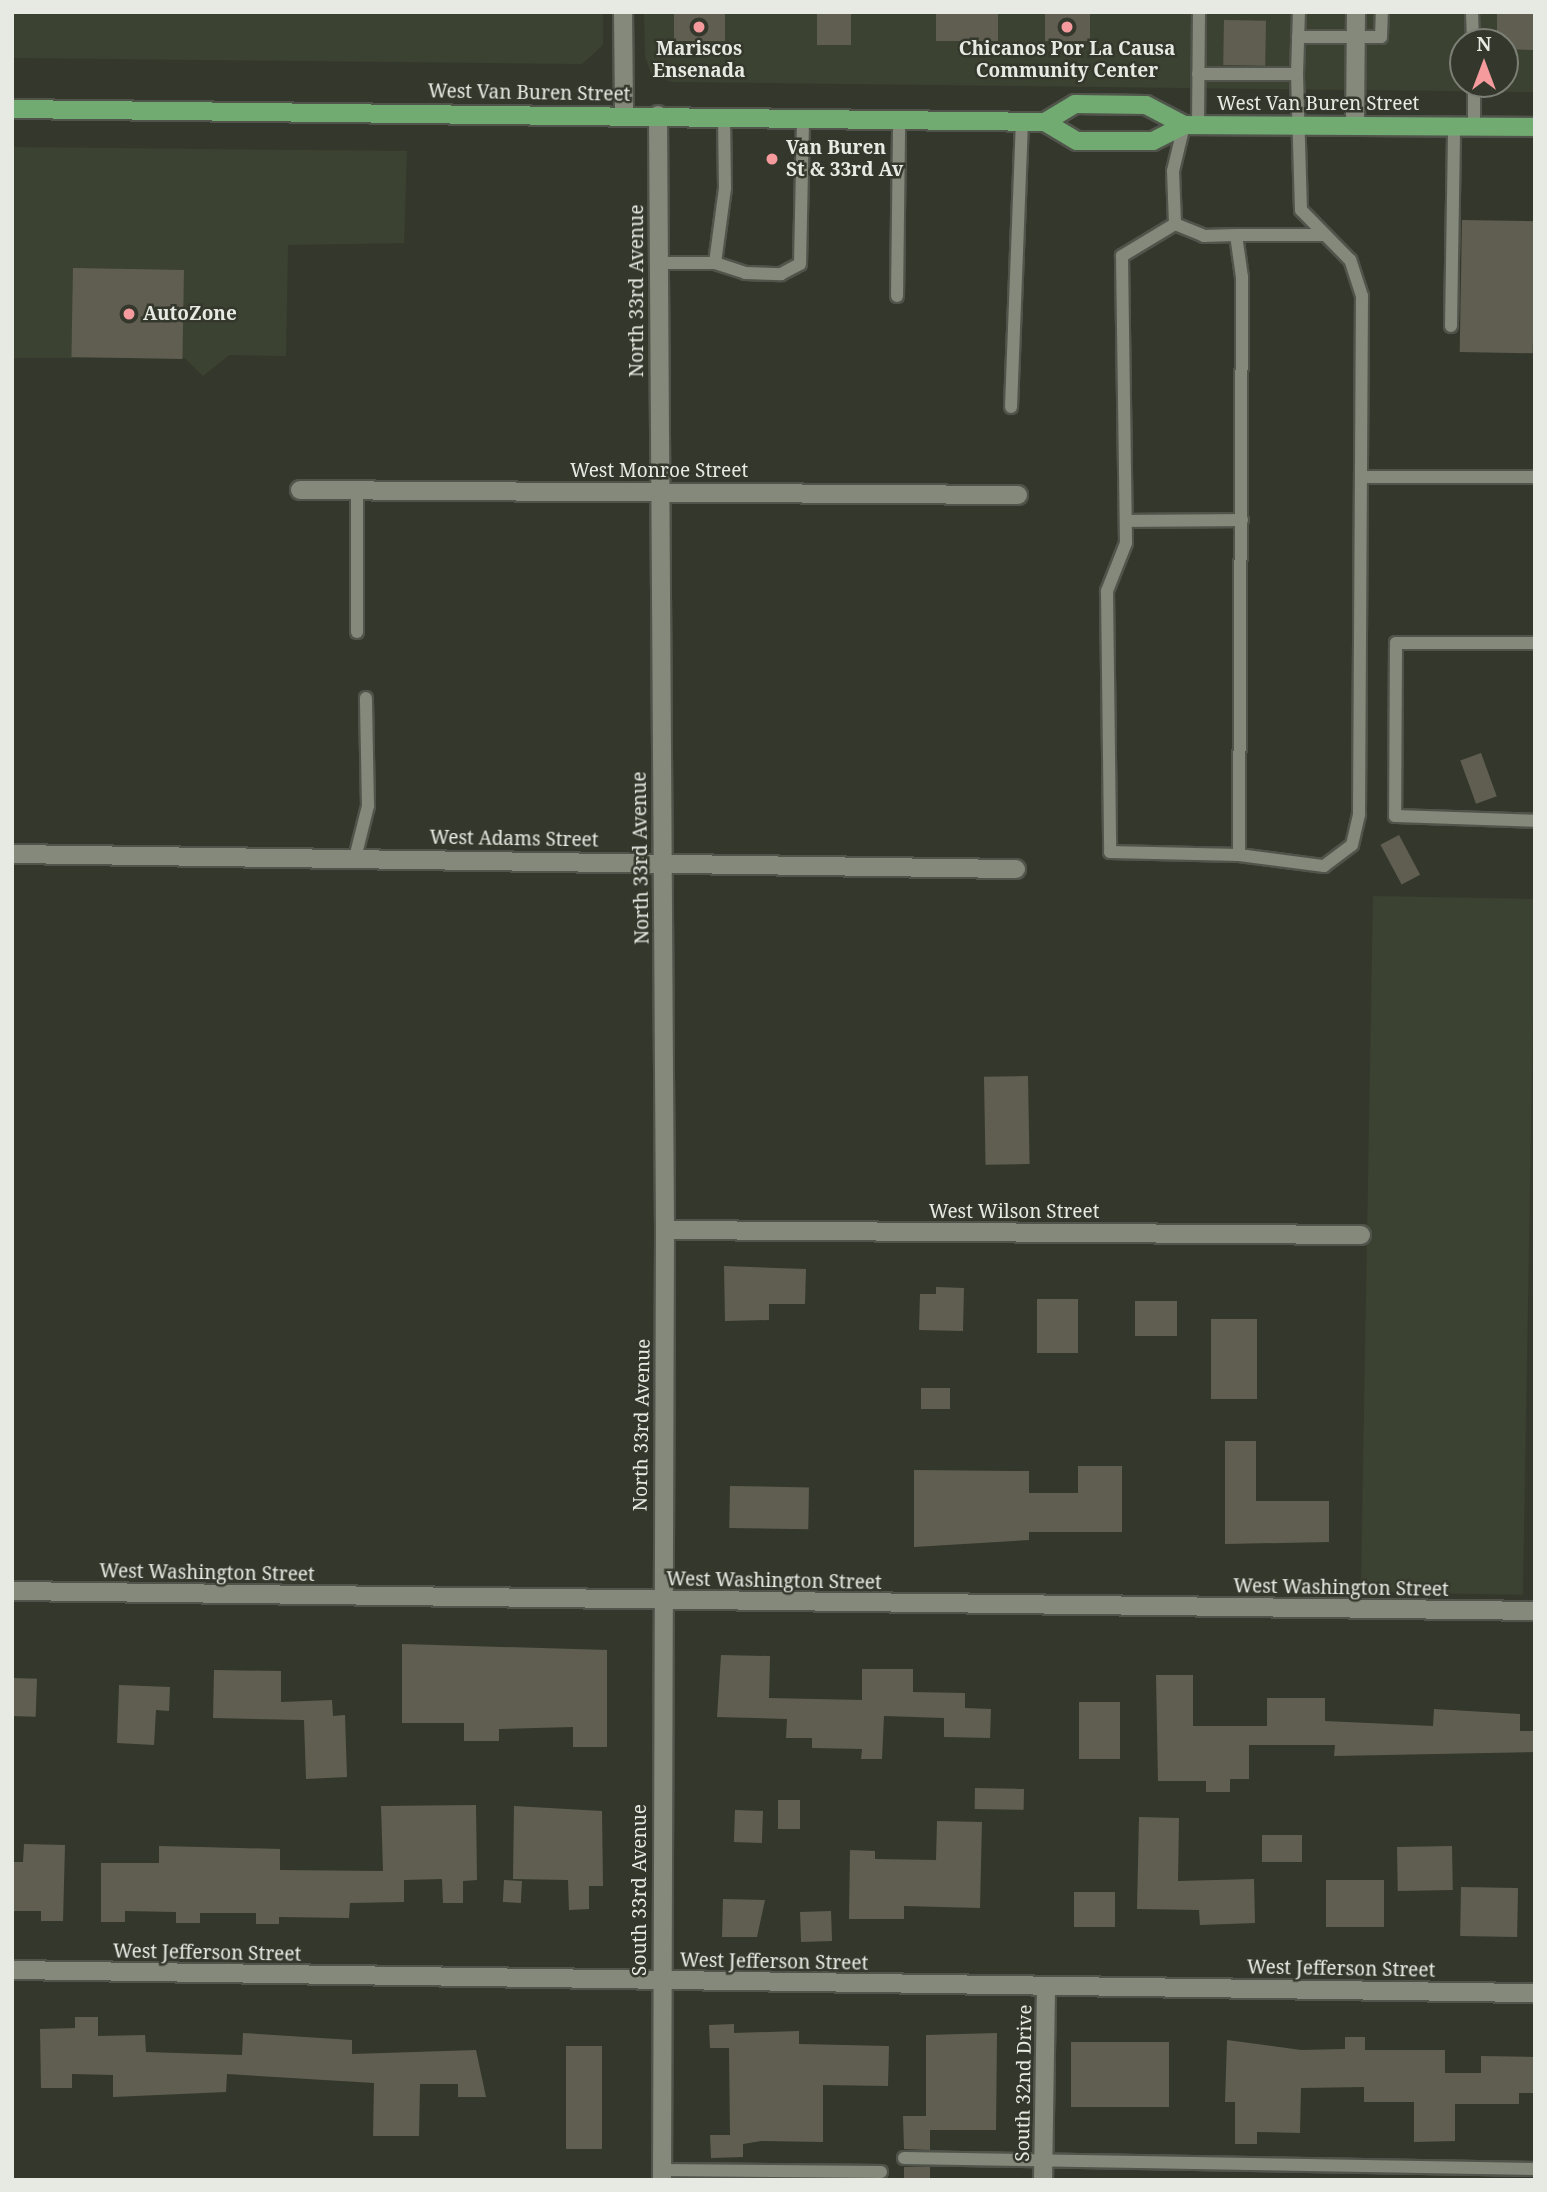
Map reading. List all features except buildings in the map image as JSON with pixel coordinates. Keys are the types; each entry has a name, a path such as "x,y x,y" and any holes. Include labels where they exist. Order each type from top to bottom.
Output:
{"main road":[{"name":"West Van Buren Street","path":"1045,122 1075,104 1146,105 1191,125"},
{"name":"West Van Buren Street","path":"12,109 658,115 1045,122 1077,141 1153,141 1191,125 1535,127"}],"street":[{"path":"623,12 624,115"},
{"path":"1355,125 1356,12"},
{"name":"North 33rd Avenue","path":"658,115 665,1230 661,1600"},
{"name":"West Monroe Street","path":"300,490 1018,495"},
{"name":"West Adams Street","path":"12,854 661,861 1016,869"},
{"name":"West Wilson Street","path":"665,1230 1361,1235"},
{"name":"West Washington Street","path":"12,1591 1535,1611"},
{"name":"South 33rd Avenue","path":"661,1600 662,2175"},
{"name":"West Jefferson Street","path":"12,1970 1535,1993"},
{"name":"South 32nd Drive","path":"1043,2180 1046,1987"}],"lane":[{"path":"1175,224 1173,171 1191,125 1198,74 1199,12"},
{"path":"1175,224 1122,256 1126,543 1107,591 1110,852 1239,855 1324,866 1352,845 1359,814 1362,296 1349,260 1301,210 1297,74 1299,12"},
{"path":"1298,37 1381,37 1382,12"},
{"path":"1198,74 1297,74"},
{"path":"1474,98 1475,126"},
{"path":"715,263 725,188 724,117"},
{"path":"658,263 715,263 769,274 800,264 803,118"},
{"path":"897,296 899,120"},
{"path":"1011,407 1022,122"},
{"path":"1451,326 1454,126"},
{"path":"1175,224 1204,236 1323,235"},
{"path":"1236,235 1242,277 1239,855"},
{"path":"1361,477 1535,477"},
{"path":"357,490 357,632"},
{"path":"1126,521 1242,520"},
{"path":"1535,643 1396,643 1395,816 1535,821"},
{"path":"355,858 368,806 366,698"},
{"path":"904,2158 1535,2169"},
{"path":"662,2175 881,2172"}],"shaded area":[{"path":"12,12 603,12 603,45 582,64 12,58"},
{"path":"644,12 1535,12 1535,92 1519,92 1519,28 1449,28 1449,91 673,82 652,76 645,56"},
{"path":"12,147 407,151 404,243 288,245 286,356 229,355 203,376 185,358 12,358"},
{"path":"1373,896 1535,899 1523,1595 1361,1592"}],"place":[{"name":"Mariscos Ensenada","path":"699,27"},
{"name":"Chicanos Por La Causa Community Center","path":"1067,27"},
{"name":"Van Buren St & 33rd Av","path":"772,159"},
{"name":"AutoZone","path":"129,314"}]}
